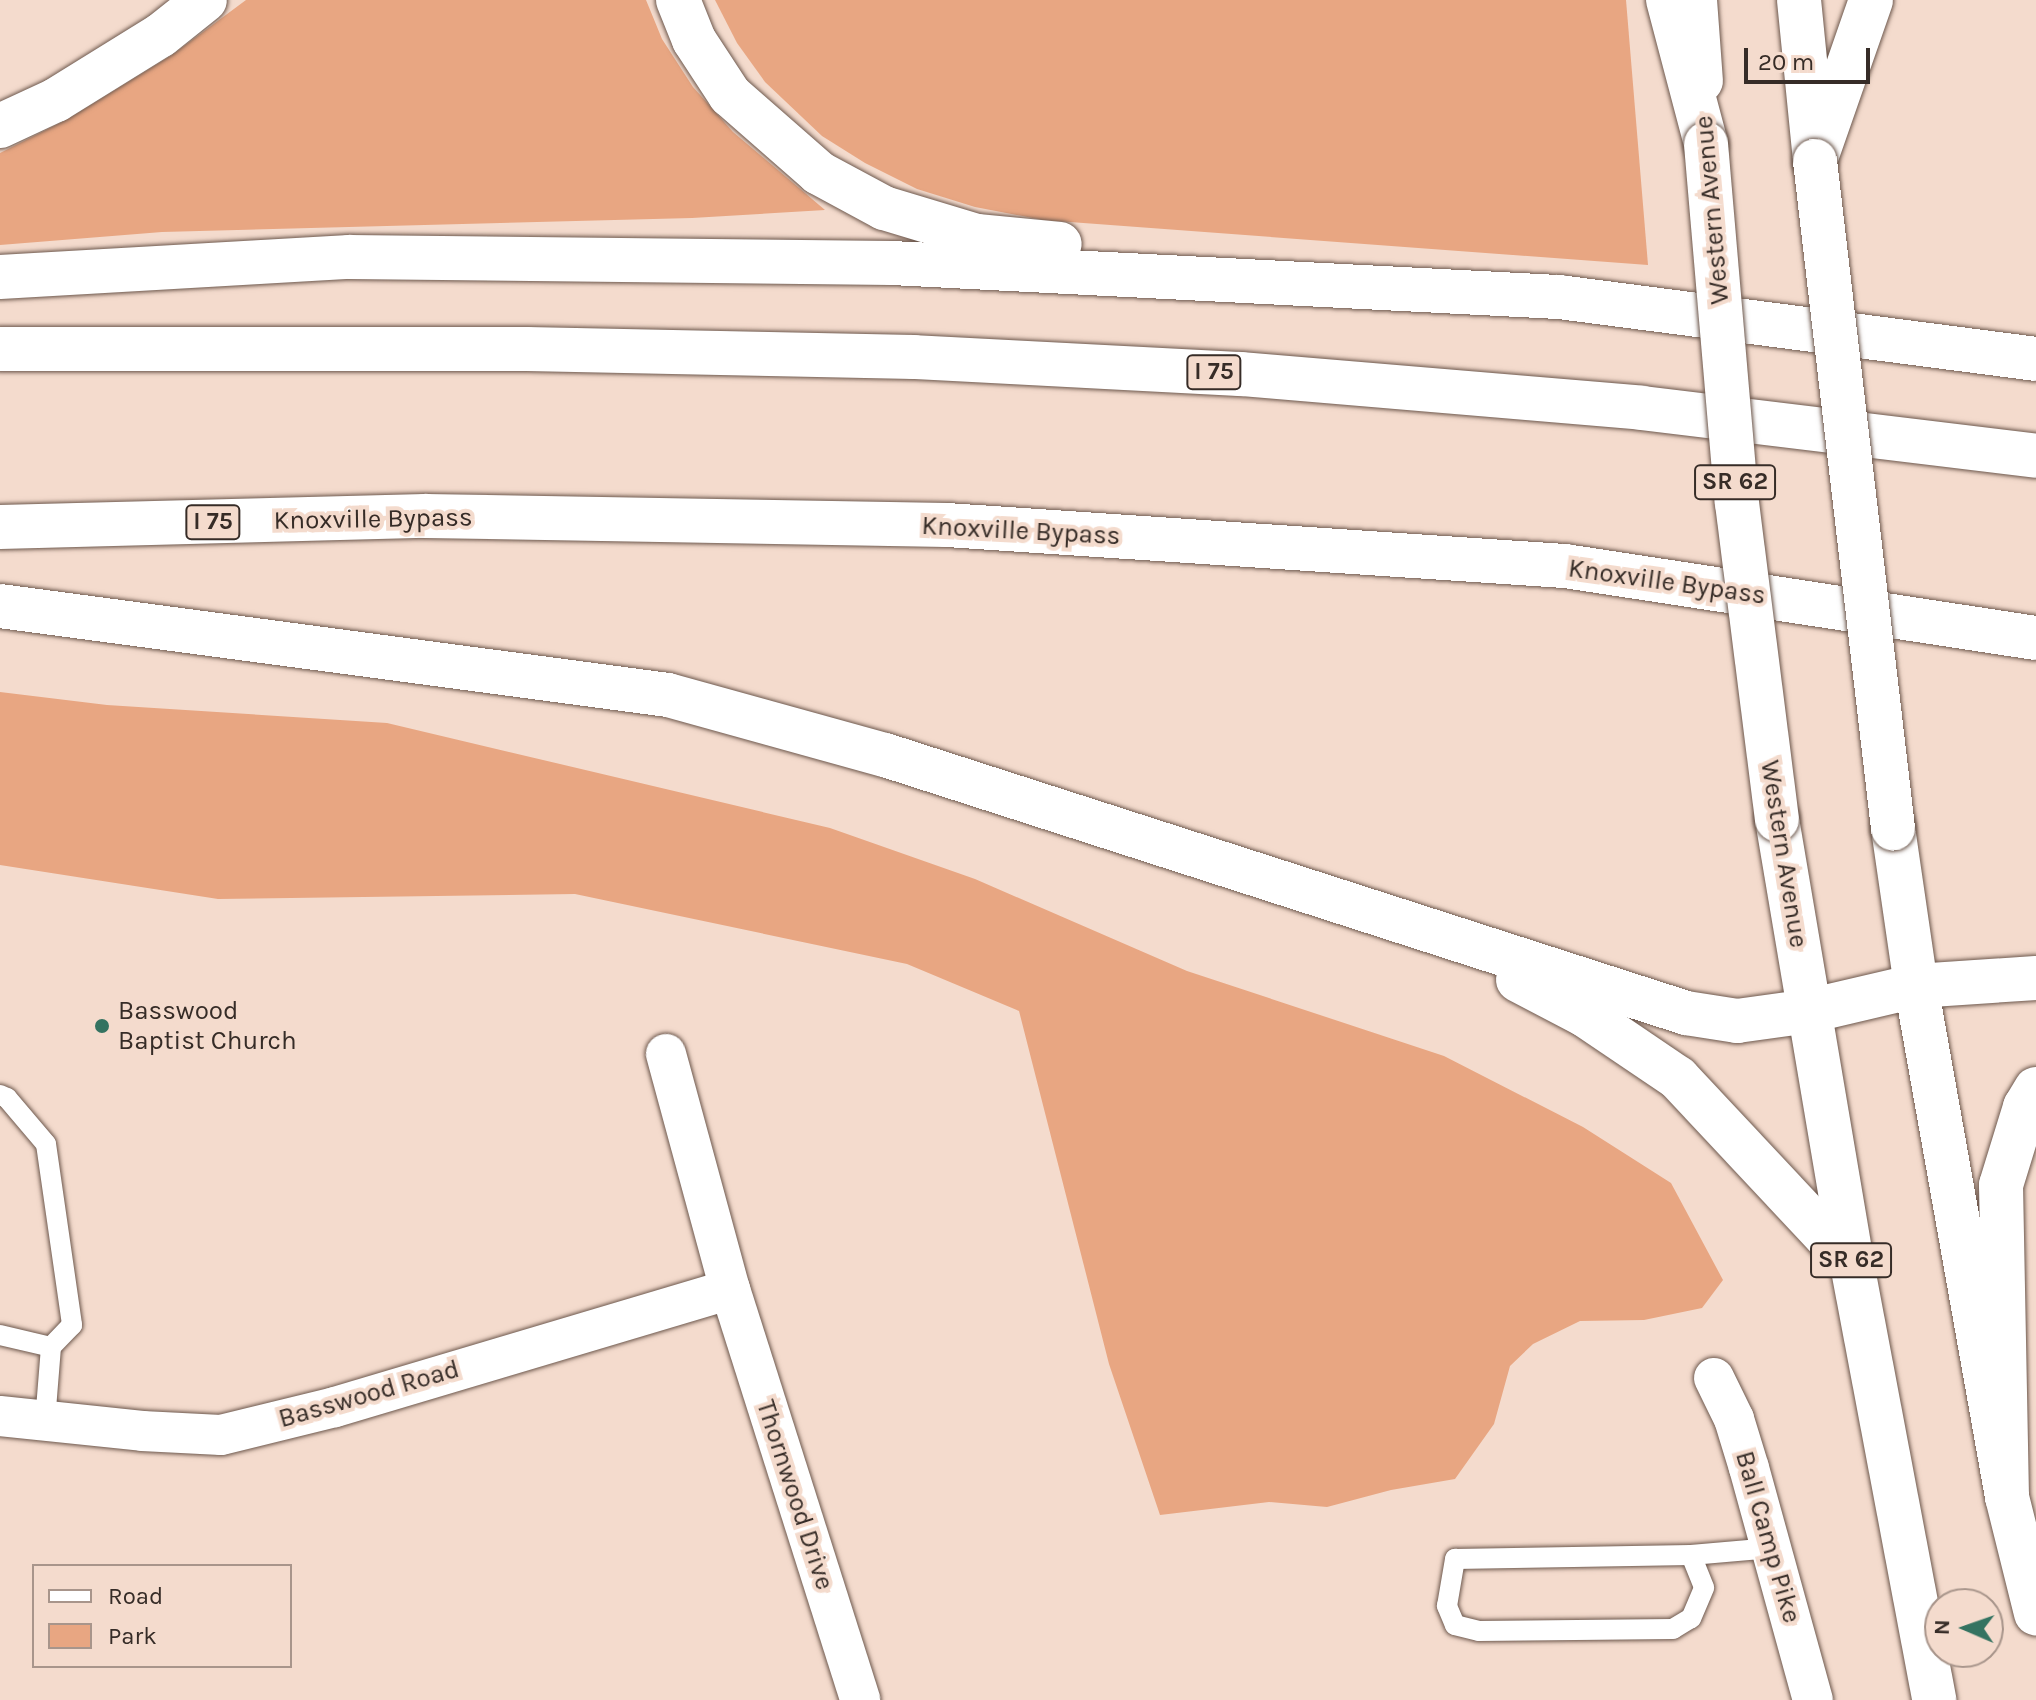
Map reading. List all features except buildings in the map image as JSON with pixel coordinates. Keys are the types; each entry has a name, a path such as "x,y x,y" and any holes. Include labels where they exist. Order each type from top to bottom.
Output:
{"main road":[{"path":"0,126 69,92 161,35 205,0"},
{"path":"678,0 694,40 730,95 819,173 884,208 977,236 1559,297 2036,359"},
{"path":"1668,0 1706,144"},
{"name":"Western Avenue","path":"1695,0 1737,503 1777,819 1852,1264 1934,1700"},
{"path":"1799,0 1893,828 1916,986 2007,1497 2036,1613"},
{"path":"1815,161 1871,0"},
{"path":"0,277 349,257 892,263 1559,297"},
{"name":"I 75","path":"0,349 527,349 914,357 1179,370 1642,408 2036,456"},
{"name":"Knoxville Bypass","path":"0,527 425,516 947,525 1565,566 2036,638"},
{"path":"0,606 668,695 885,755 1686,1013 1737,1021 1809,1011 1916,986 2036,978"},
{"path":"1427,932 1585,1015 1678,1078 1852,1264"},
{"path":"2007,1497 2001,1185 2025,1107 2036,1089"}],"street":[{"name":"Thornwood Drive","path":"666,1054 730,1289 860,1700"},
{"name":"Basswood Road","path":"0,1416 221,1435 335,1407 730,1289"},
{"name":"Ball Camp Pike","path":"1714,1378 1734,1419 1813,1700"}],"lane":[{"path":"0,1095 7,1098 46,1144 72,1325 51,1347 45,1421"},
{"path":"0,1335 51,1347"},
{"path":"1691,1555 1704,1588 1691,1618 1673,1629 1479,1631 1455,1625 1447,1606 1455,1559 1691,1555 1772,1548"}],"green space":[{"path":"246,0 646,0 662,39 693,87 733,132 825,210 692,218 162,232 0,245 0,153 68,119 172,55"},
{"path":"715,0 1626,0 1648,265 1043,220 975,207 917,189 865,163 822,136 765,82 737,43"},
{"path":"0,692 107,705 387,723 830,828 975,879 1187,971 1444,1056 1583,1127 1671,1183 1723,1280 1702,1308 1644,1320 1580,1321 1533,1344 1510,1366 1494,1424 1455,1479 1391,1490 1327,1507 1269,1502 1160,1515 1109,1364 1019,1011 907,964 575,894 218,899 0,865"}],"place":[{"name":"Basswood Baptist Church","path":"102,1026"}]}
